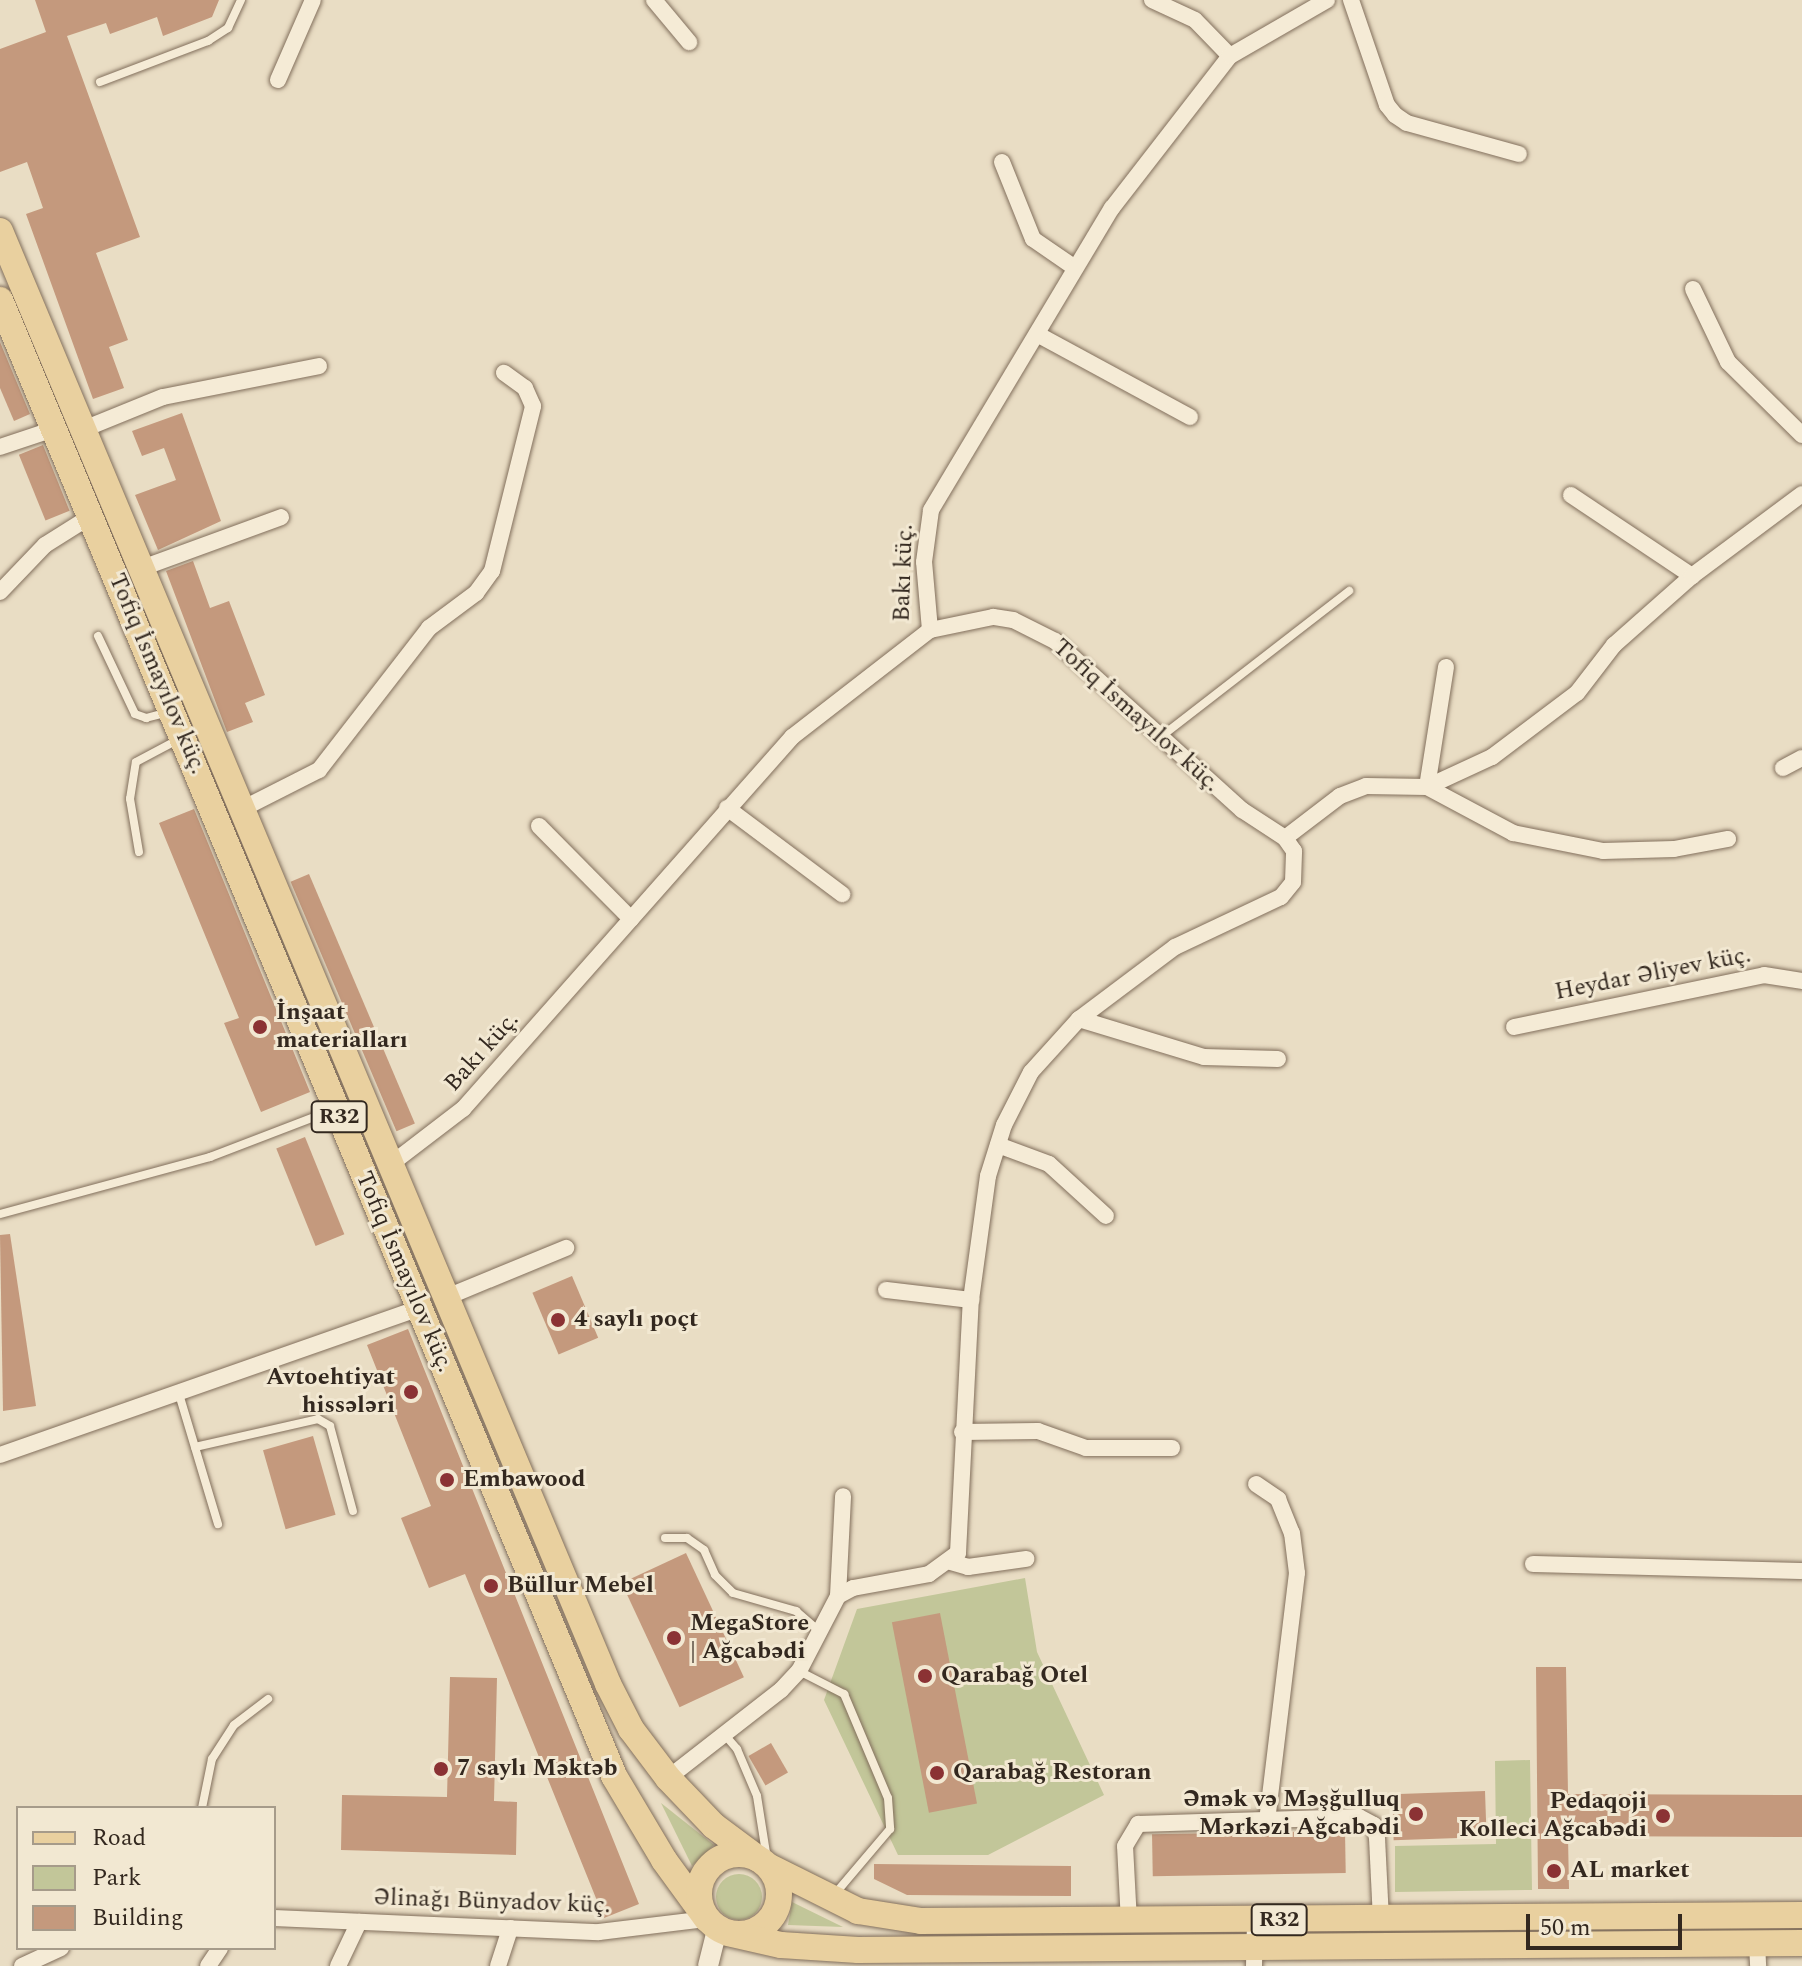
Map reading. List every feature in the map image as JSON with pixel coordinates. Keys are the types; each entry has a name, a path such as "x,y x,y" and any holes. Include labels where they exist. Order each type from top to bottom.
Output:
{"main road":[{"name":"R32","path":"0,231 608,1684 631,1729 668,1778 714,1826 762,1862 830,1899 883,1918 1129,1922 1802,1915"},
{"name":"Tofiq İsmayılov küç.","path":"0,300 614,1776 664,1860 717,1927"},
{"path":"91,516 116,504"},
{"path":"262,928 288,915"},
{"path":"420,1308 447,1297"},
{"path":"730,1854 762,1862 779,1886 770,1920 751,1933 717,1927 698,1894 707,1868 730,1854"},
{"name":"R32","path":"717,1927 781,1945 858,1950 1254,1958 1758,1955 1802,1943"}],"street":[{"path":"278,80 313,0"},
{"path":"654,0 689,42"},
{"path":"1152,0 1195,20 1230,56"},
{"name":"Bakı küç.","path":"391,1164 463,1109 792,737 930,630 924,562 931,510 1112,208 1230,56 1327,0"},
{"path":"1351,0 1387,105 1395,115 1407,123 1519,154"},
{"path":"1002,162 1033,239 1075,268"},
{"path":"1693,289 1728,362 1802,435"},
{"path":"1037,334 1190,417"},
{"path":"84,429 163,397 319,366"},
{"path":"244,808 319,770 429,628 476,593 492,571 533,406 525,388 504,373"},
{"path":"0,447 54,429"},
{"path":"838,1596 853,1588 929,1574 951,1562 961,1541 962,1432 971,1300 988,1176 998,1145 1031,1072 1079,1019 1175,947 1281,897 1293,882 1296,866 1285,838 1340,796 1366,786 1427,787 1492,757 1577,693 1614,645 1692,576 1802,494"},
{"path":"1571,495 1692,576"},
{"path":"0,592 45,545 91,516"},
{"path":"142,568 281,517"},
{"name":"Tofiq İsmayılov küç.","path":"930,630 993,617 1035,630 1055,641 1242,810 1285,838"},
{"path":"1427,787 1446,667"},
{"path":"1783,768 1802,758"},
{"path":"1427,787 1513,833 1603,851 1674,849 1728,839"},
{"path":"727,808 842,894"},
{"path":"539,826 631,919"},
{"name":"Heydar Əliyev küç.","path":"1514,1027 1764,975 1802,981"},
{"path":"1079,1019 1204,1057 1278,1059"},
{"path":"998,1145 1049,1164 1106,1216"},
{"path":"447,1297 566,1248"},
{"path":"886,1290 971,1300"},
{"path":"0,1455 420,1308"},
{"path":"962,1432 1038,1431 1086,1448 1172,1448"},
{"path":"1256,1484 1278,1499 1292,1533 1297,1573 1267,1820"},
{"path":"668,1778 799,1671 838,1596 843,1496"},
{"path":"951,1562 968,1567 1026,1559"},
{"path":"1533,1564 1802,1571"},
{"path":"1129,1922 1125,1846 1138,1824 1359,1817 1374,1825 1381,1919"},
{"name":"Əlinağı Bünyadov küç.","path":"276,1918 599,1932 717,1927"},
{"path":"1254,1958 1255,1921"},
{"path":"338,1966 359,1922"},
{"path":"708,1966 717,1927"},
{"path":"498,1966 510,1928"},
{"path":"22,1966 57,1950"}],"lane":[{"path":"100,82 208,41 228,28 241,0"},
{"path":"1162,736 1349,591"},
{"path":"98,636 135,714 146,718 172,711"},
{"path":"139,852 130,799 136,762 183,737"},
{"path":"0,1214 210,1157 335,1109"},
{"path":"179,1394 218,1524"},
{"path":"195,1447 318,1419 330,1426 353,1511"},
{"path":"665,1538 687,1538 704,1550 715,1575 733,1593 796,1611 818,1630"},
{"path":"799,1671 844,1694 891,1816 890,1829 830,1899"},
{"path":"202,1806 212,1759 234,1725 268,1699"},
{"path":"724,1733 737,1749 757,1796 762,1862"}],"green space":[{"path":"1025,1578 1037,1652 1104,1795 988,1855 898,1855 824,1700 857,1609"},
{"path":"1530,1760 1532,1890 1395,1892 1395,1846 1496,1844 1495,1761"},
{"path":"661,1803 714,1845 692,1866"},
{"path":"739,1874 756,1880 762,1897 756,1914 739,1920 722,1914 716,1897 722,1880"},
{"path":"792,1902 843,1927 788,1925"}],"building":[{"path":"35,0 219,0 212,17 163,36 157,17 110,34 106,23 67,36 140,237 96,253 128,340 109,347 124,388 93,399 26,214 43,208 27,162 0,172 0,49 46,32"},
{"path":"0,342 30,414 14,421 0,388"},
{"path":"182,413 221,521 158,550 135,495 176,480 164,448 142,456 132,431"},
{"path":"43,445 70,511 45,521 19,455"},
{"path":"193,561 210,608 229,601 265,695 245,703 253,722 227,732 166,571"},
{"path":"194,809 310,1092 261,1112 224,1023 239,1018 159,823"},
{"path":"309,874 415,1123 396,1131 291,882"},
{"path":"305,1137 344,1234 316,1246 276,1149"},
{"path":"10,1234 36,1406 3,1411 0,1235"},
{"path":"572,1276 598,1338 559,1354 532,1293"},
{"path":"408,1329 639,1904 604,1918 465,1574 429,1588 401,1518 431,1506 367,1345"},
{"path":"313,1436 336,1515 286,1529 263,1450"},
{"path":"686,1553 744,1677 680,1707 622,1583"},
{"path":"940,1613 977,1803 929,1813 892,1622"},
{"path":"1536,1667 1566,1667 1568,1794 1802,1795 1802,1837 1568,1836 1569,1889 1538,1889"},
{"path":"450,1677 497,1678 494,1801 517,1802 516,1855 341,1850 342,1795 447,1797"},
{"path":"771,1743 788,1772 765,1785 748,1756"},
{"path":"1485,1791 1487,1837 1394,1840 1392,1794"},
{"path":"1345,1831 1346,1873 1153,1876 1152,1834"},
{"path":"874,1864 1071,1866 1071,1896 907,1895 874,1879"}],"place":[{"name":"İnşaat materialları","path":"260,1027"},
{"name":"4 saylı poçt","path":"558,1320"},
{"name":"Avtoehtiyat hissələri","path":"411,1392"},
{"name":"Embawood","path":"447,1480"},
{"name":"Büllur Mebel","path":"491,1586"},
{"name":"MegaStore | Ağcabədi","path":"674,1638"},
{"name":"Qarabağ Otel","path":"925,1676"},
{"name":"7 saylı Məktəb","path":"441,1769"},
{"name":"Qarabağ Restoran","path":"937,1773"},
{"name":"Əmək və Məşğulluq Mərkəzi Ağcabədi","path":"1416,1814"},
{"name":"Pedaqoji Kolleci Ağcabədi","path":"1663,1816"},
{"name":"AL market","path":"1554,1871"}]}
